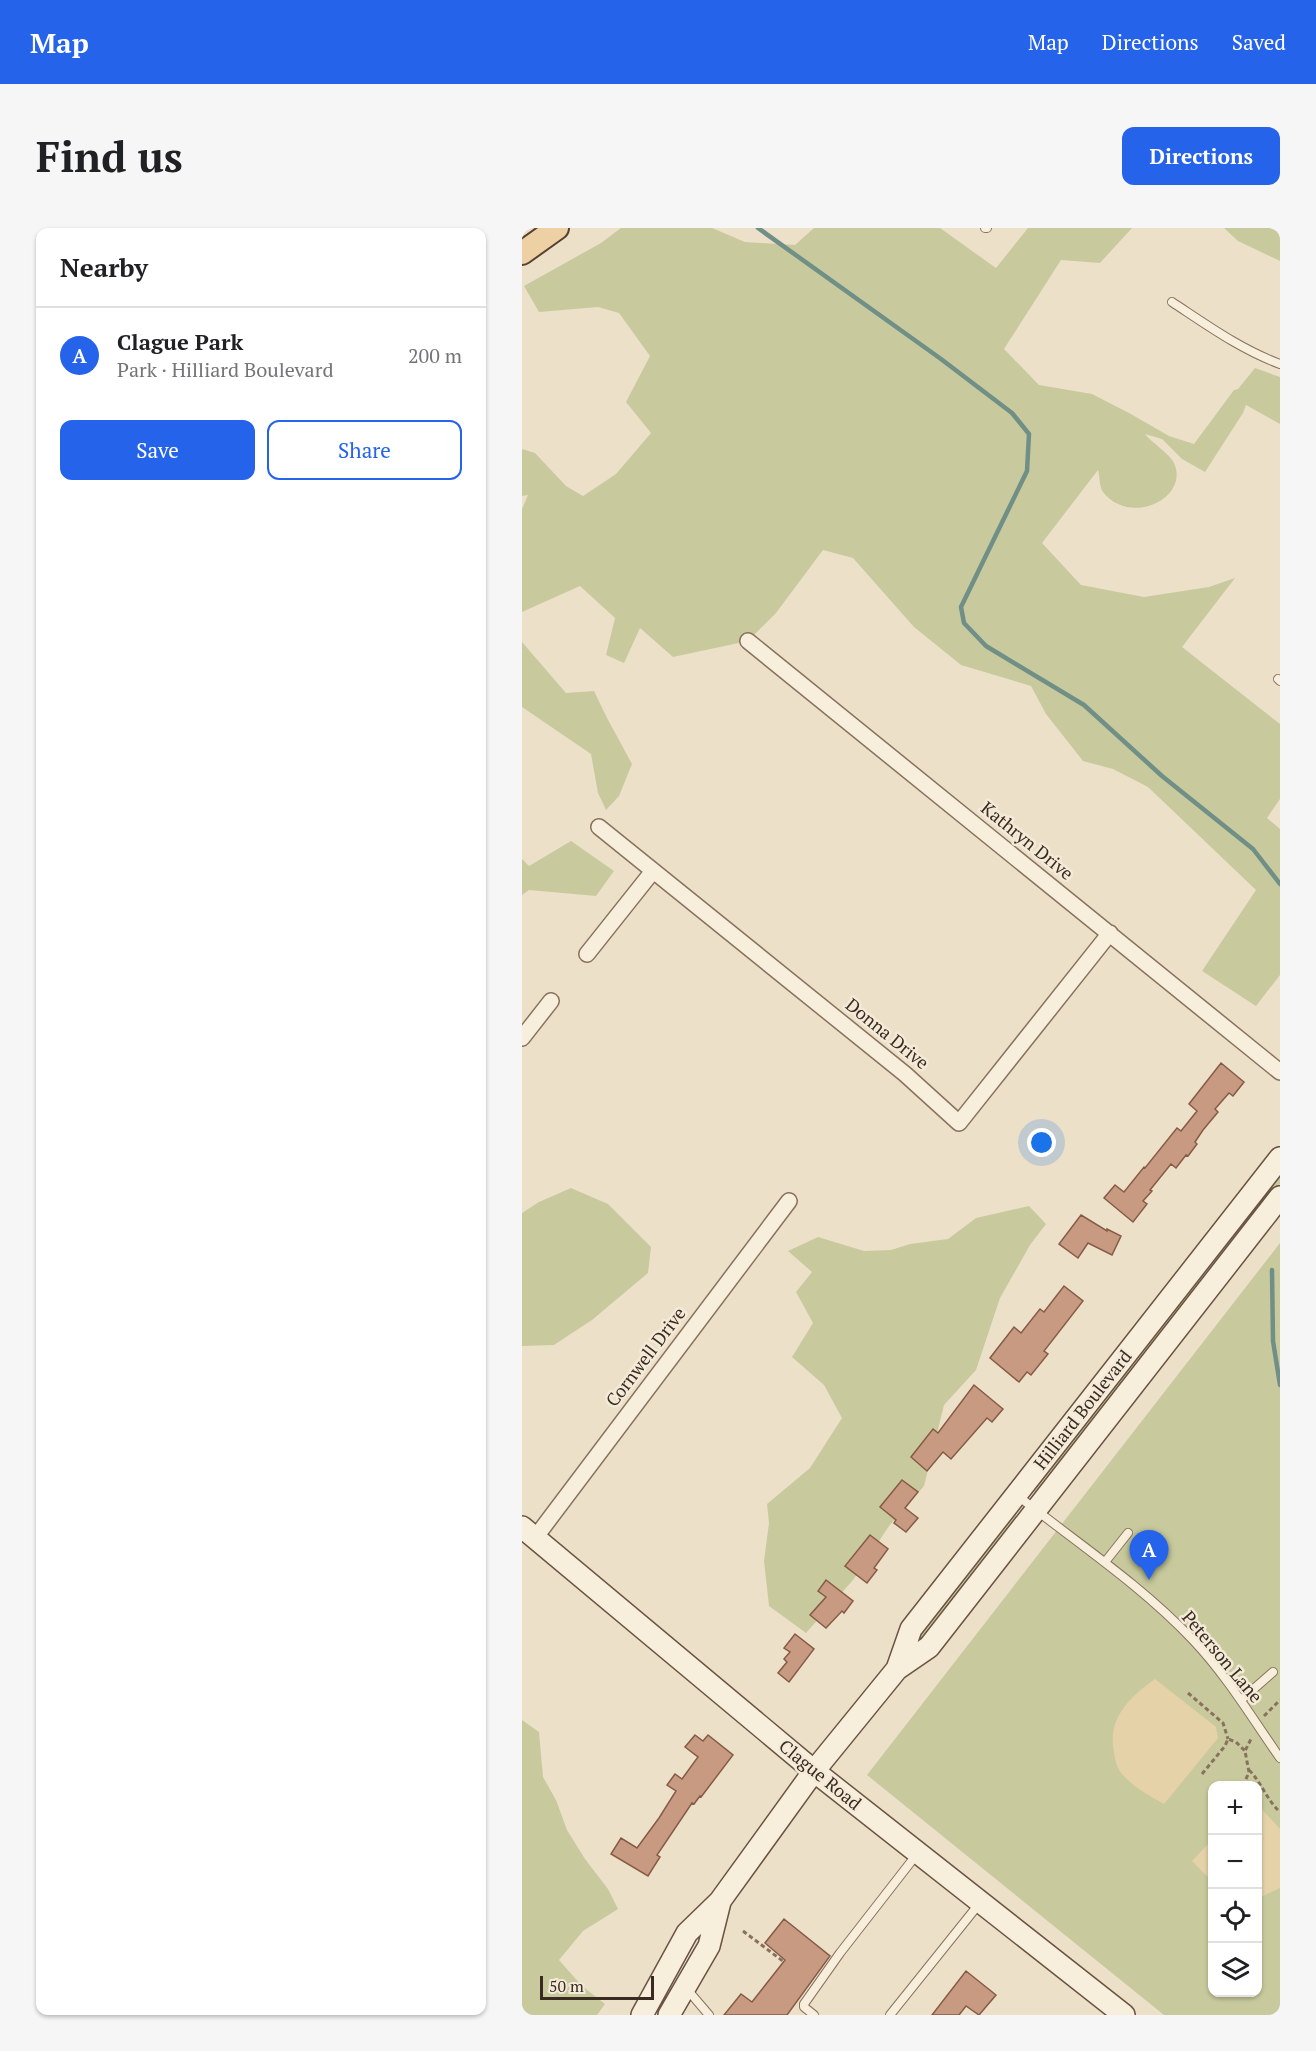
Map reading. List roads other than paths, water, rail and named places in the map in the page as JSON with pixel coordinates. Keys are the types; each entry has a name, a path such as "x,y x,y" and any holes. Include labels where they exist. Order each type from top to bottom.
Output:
{"main road":[{"path":"522,253 557,228"},
{"name":"Hilliard Boulevard","path":"897,1669 911,1629 1280,1158"},
{"name":"Hilliard Boulevard","path":"659,2008 687,1933 720,1901 814,1772 897,1669 929,1647 1280,1197"},
{"name":"Clague Road","path":"528,1532 814,1772 1125,2015"},
{"name":"Hilliard Boulevard","path":"659,2008 685,1987 709,1946 720,1901"}],"street":[{"name":"Kathryn Drive","path":"748,641 1280,1072"},
{"name":"Donna Drive","path":"599,826 905,1074 959,1122 1110,933"},
{"path":"587,954 653,871"},
{"path":"522,1038 551,1001"},
{"name":"Cornwell Drive","path":"528,1532 789,1201"}],"lane":[{"path":"1172,302 1235,343 1256,355 1280,364"},
{"name":"Peterson Lane","path":"1017,1495 1105,1562 1163,1611 1193,1640 1241,1700 1280,1758"},
{"path":"1105,1562 1128,1533"},
{"path":"1241,1700 1273,1672"},
{"path":"814,2015 804,2007 804,2004 840,1953 918,1852"},
{"path":"890,2015 981,1902"},
{"path":"685,1987 709,2015"}],"waterway":[{"path":"758,228 941,359 1012,413 1029,434 1027,471 961,607 964,623 986,646 1084,705 1162,776 1253,849 1280,884"},
{"path":"1272,1270 1273,1341 1280,1385"}],"place":[{"name":"Clague Park","path":"1149,1580"}]}
